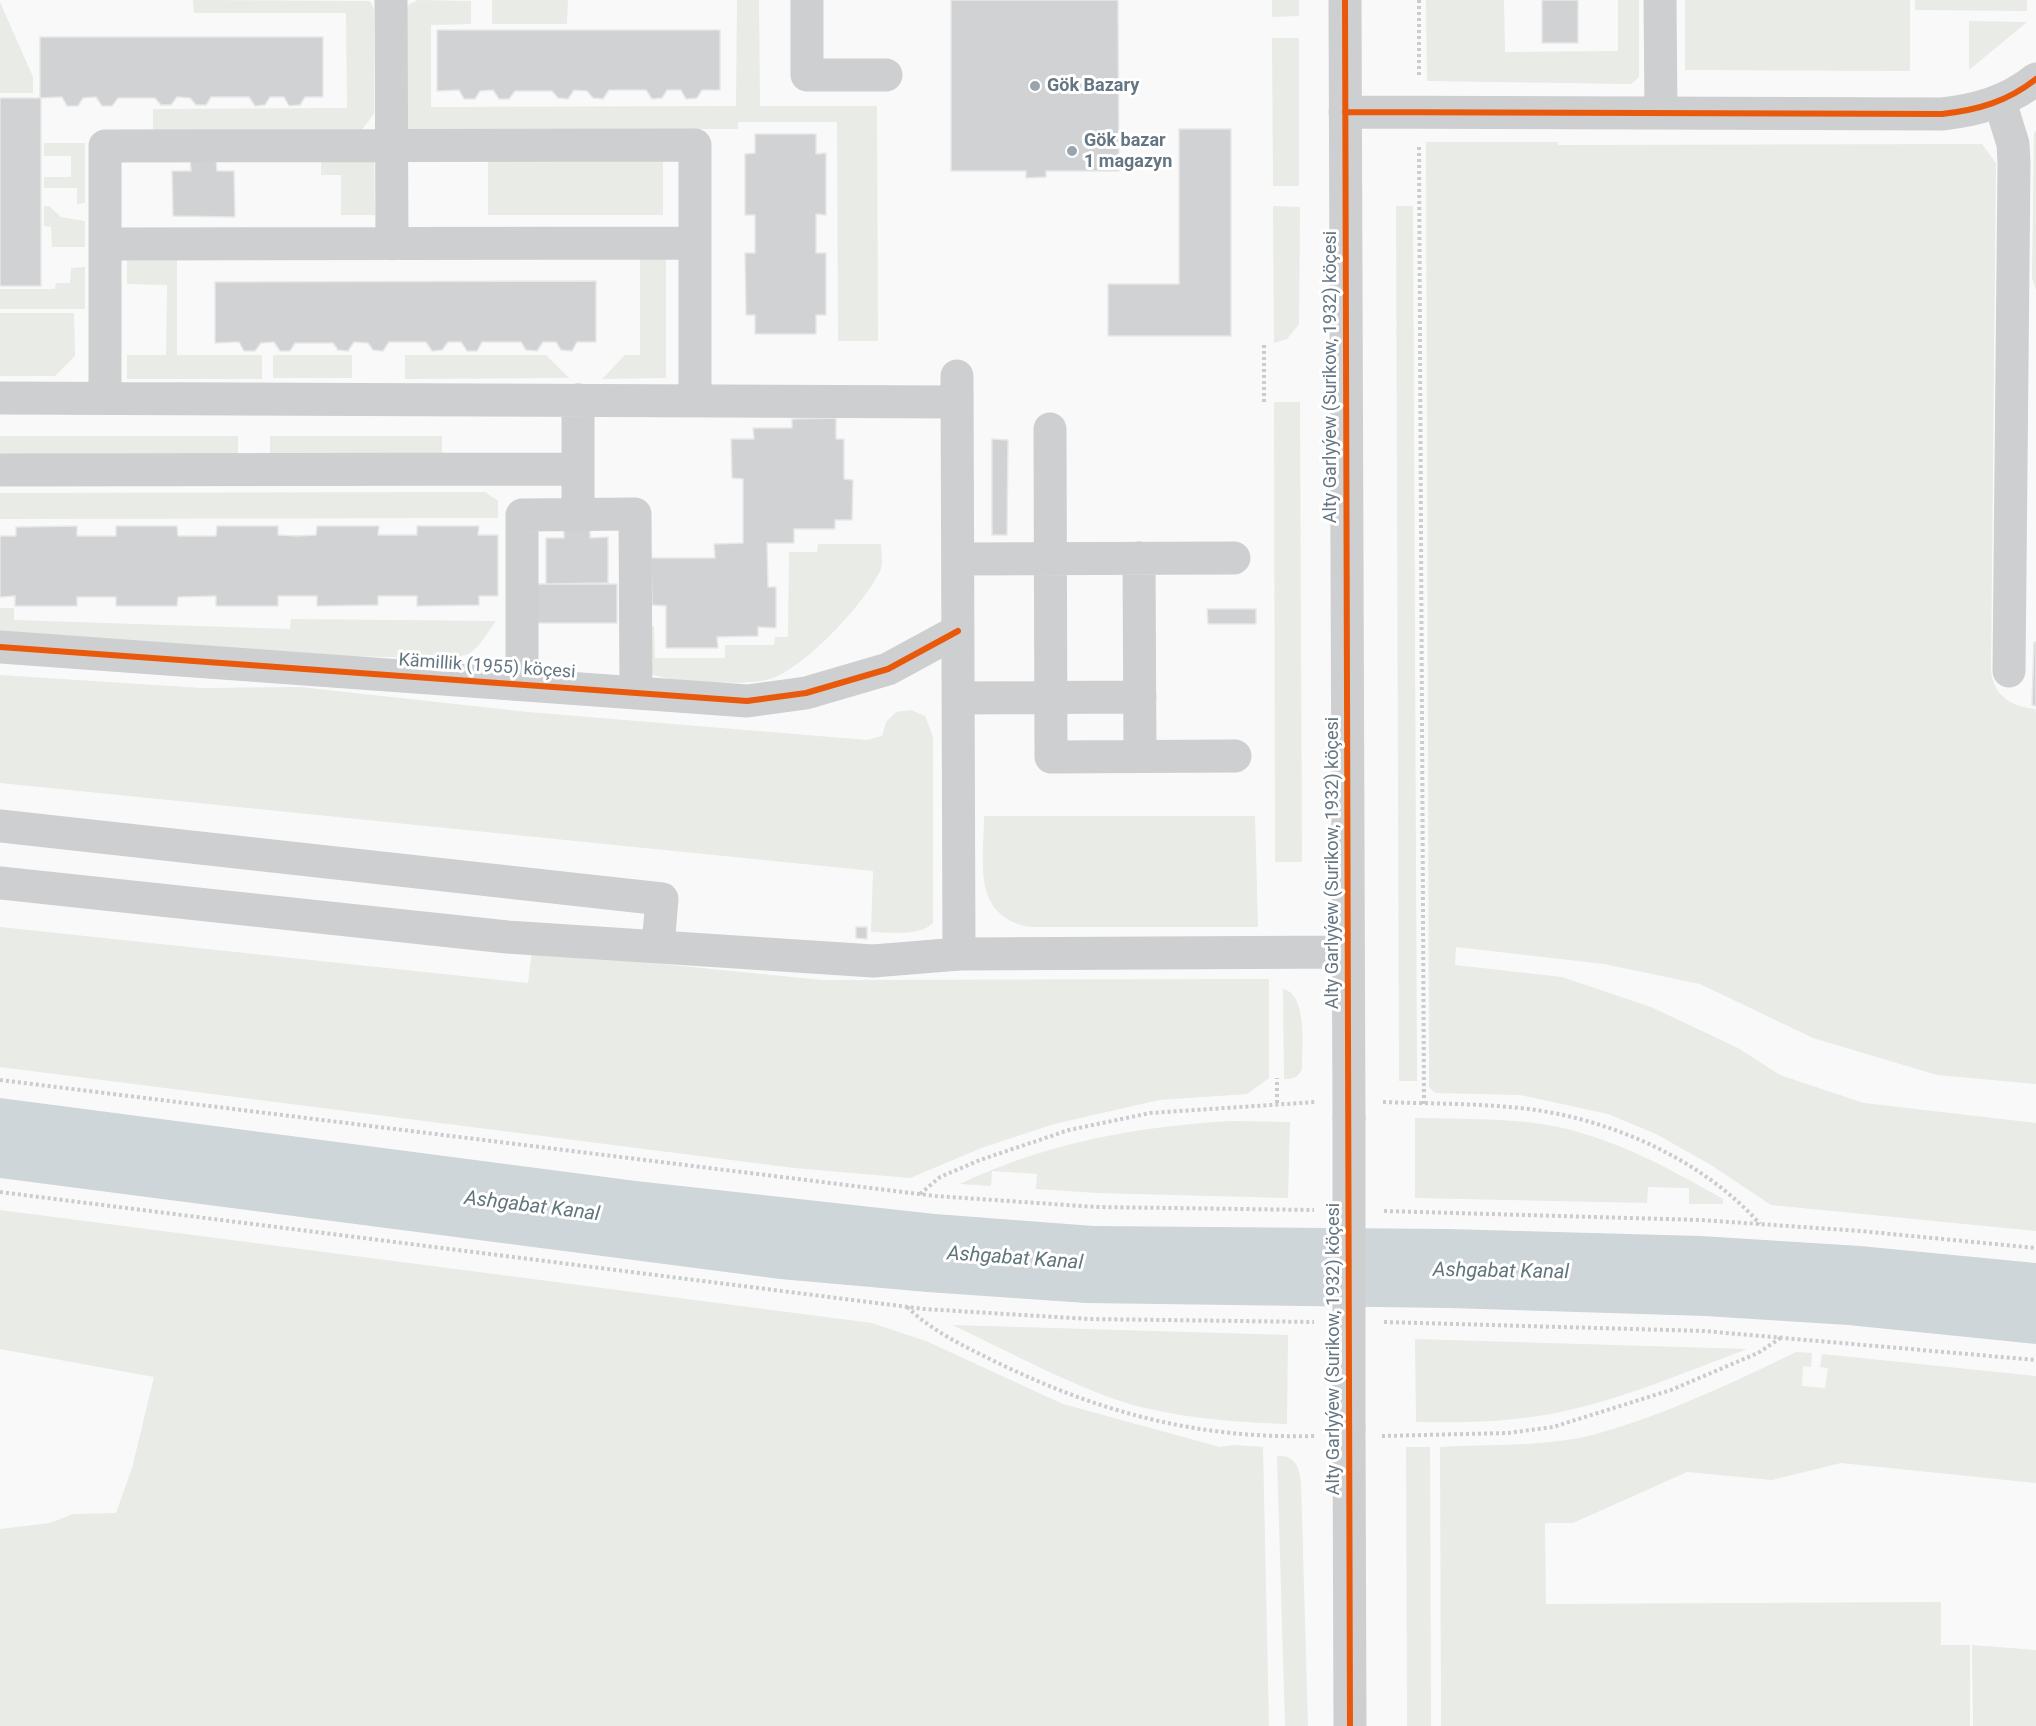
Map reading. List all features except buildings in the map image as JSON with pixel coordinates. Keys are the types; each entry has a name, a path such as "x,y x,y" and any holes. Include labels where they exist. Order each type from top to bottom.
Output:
{"street":[{"path":"391,0 392,244"},
{"path":"807,0 807,75 886,75"},
{"name":"Alty Garlyýew (Surikow, 1932) köçesi","path":"1345,0 1350,1726"},
{"path":"1660,0 1661,113"},
{"path":"1345,112 1942,114 1972,111 2000,102 2036,79"},
{"path":"2000,102 2013,144 2014,163 2009,671"},
{"path":"105,398 105,146 695,145 695,401"},
{"path":"105,244 695,243"},
{"path":"0,398 695,401 957,389 959,954"},
{"path":"578,400 578,515"},
{"path":"1050,429 1051,757 1235,756"},
{"path":"0,470 578,469"},
{"path":"522,684 522,515 635,514 636,693"},
{"path":"1139,558 1140,756"},
{"path":"958,559 1234,558"},
{"name":"Kämillik (1955) köçesi","path":"0,647 747,700 806,693 888,669 958,631"},
{"path":"958,698 1140,697"},
{"path":"0,825 662,898 658,946"},
{"path":"0,883 507,937 873,961 959,954 1348,952"}],"path":[{"path":"1419,0 1419,78"},
{"path":"1419,148 1424,1104 1531,1109 1597,1124 1650,1145 1703,1174 1738,1199 1761,1224"},
{"path":"1264,345 1264,402"},
{"path":"1277,1078 1277,1103"},
{"path":"0,1080 920,1195 1096,1207 1322,1210"},
{"path":"920,1195 940,1177 980,1160 1069,1130 1150,1113 1284,1102"},
{"path":"0,1192 924,1309 1089,1319 1326,1322"},
{"path":"1381,1211 1701,1220 2036,1248"},
{"path":"1373,1322 1704,1331 2036,1360"}],"shaded area":[{"path":"193,0 370,1 374,9 374,114 360,132 153,132 153,109 347,108 346,13 194,13"},
{"path":"418,0 471,1 471,24 431,25 431,107 736,106 737,0 759,0 760,106 877,106 878,341 838,341 837,122 738,122 738,129 405,129 405,12 408,5"},
{"path":"492,0 568,0 567,24 492,24"},
{"path":"1272,0 1299,0 1299,16 1272,17"},
{"path":"1426,0 1504,0 1505,52 1618,51 1618,0 1639,0 1639,77 1631,84 1427,81"},
{"path":"1685,0 1910,0 1910,71 1685,70"},
{"path":"1915,0 2027,0 2027,11 1915,10"},
{"path":"0,2 33,77 33,93 0,93"},
{"path":"1969,21 2027,22 1969,70"},
{"path":"1272,38 1299,38 1299,186 1273,186"},
{"path":"2036,131 2036,290 2032,278 2034,133"},
{"path":"1426,142 1558,142 1558,145 1982,144 1996,163 1991,670 1996,687 2005,698 2019,706 2036,709 2036,1084 1937,1075 1813,1038 1700,984 1604,964 1456,947 1455,965 1562,977 1651,1007 1738,1048 1780,1075 1864,1103 2036,1123 2036,1231 1771,1205 1711,1165 1656,1134 1608,1114 1520,1095 1435,1093 1429,1087"},
{"path":"44,143 85,143 85,203 77,204 77,188 44,188 44,177 71,177 71,156 44,156"},
{"path":"321,155 374,155 375,215 341,215 341,175 321,175"},
{"path":"488,155 663,155 663,215 488,215"},
{"path":"44,206 49,206 61,217 85,221 85,247 52,247 51,227 44,226"},
{"path":"1273,206 1300,207 1299,324 1287,339 1274,343"},
{"path":"1396,206 1413,206 1417,1081 1399,1081"},
{"path":"127,248 177,248 177,355 262,355 262,379 127,379 127,355 166,355 167,285 127,284"},
{"path":"666,248 666,378 602,379 625,355 640,355 640,260"},
{"path":"85,267 85,309 0,309 0,289 55,289 56,283 70,283 71,268"},
{"path":"0,313 74,313 75,356 55,376 0,376"},
{"path":"273,355 352,355 352,378 273,378"},
{"path":"405,355 546,355 569,378 405,379"},
{"path":"1274,402 1300,402 1302,862 1275,862"},
{"path":"0,436 238,436 238,457 0,454"},
{"path":"270,436 442,436 442,457 270,457"},
{"path":"485,492 498,501 498,518 0,519 0,493"},
{"path":"818,544 881,544 882,565 872,584 848,617 816,649 784,673 759,681 728,683 676,680 651,674 643,626 654,626 655,658 725,658 725,645 774,645 775,637 788,637 789,552 817,552"},
{"path":"0,608 14,608 14,620 290,629 291,619 496,621 479,645 469,654 448,659 350,656 0,632"},
{"path":"0,675 201,688 300,687 528,712 867,740 882,736 886,722 896,712 911,710 925,716 933,737 933,923 912,932 871,932 873,871 0,783"},
{"path":"984,816 1255,816 1258,927 1029,927 1010,921 989,899 985,884"},
{"path":"0,927 528,983 532,951 822,980 1269,979 1269,1078 1247,1094 1159,1100 1054,1124 984,1147 910,1178 794,1168 0,1067"},
{"path":"1283,989 1291,993 1297,1001 1303,1036 1302,1069 1297,1076 1287,1079 1284,1079"},
{"path":"1415,1118 1478,1119 1542,1124 1590,1135 1636,1153 1680,1175 1723,1199 1723,1204 1689,1204 1689,1188 1648,1187 1647,1203 1415,1198"},
{"path":"1232,1121 1290,1122 1288,1198 1097,1193 1036,1189 1037,1174 992,1171 991,1186 960,1184 992,1170 1025,1158 1093,1139 1162,1127"},
{"path":"0,1210 872,1323 926,1341 1063,1404 1220,1447 1234,1445 1263,1447 1269,1726 0,1726 0,1529 50,1523 73,1514 116,1513 132,1468 154,1377 0,1349"},
{"path":"952,1325 1288,1335 1287,1424 1196,1417 1141,1407 1094,1392"},
{"path":"1415,1339 1747,1349 1632,1392 1561,1412 1488,1421 1416,1422"},
{"path":"1796,1352 1812,1353 1811,1367 1803,1366 1802,1386 1825,1388 1828,1368 1820,1367 1822,1354 2036,1376 2036,1483 1841,1463 1772,1480 1687,1472 1573,1523 1545,1523 1546,1604 1941,1602 1941,1645 1970,1645 1970,1726 1441,1726 1440,1447 1539,1443 1596,1434 1673,1408"},
{"path":"1406,1447 1430,1447 1431,1726 1407,1726"},
{"path":"1277,1456 1288,1457 1295,1463 1301,1482 1308,1726 1285,1726"},
{"path":"1972,1645 2036,1650 2036,1726 1973,1726"}],"water":[{"name":"Ashgabat Kanal","path":"0,1098 636,1181 935,1214 1094,1226 1448,1229 1701,1236 1860,1246 2036,1263 2036,1344 1848,1325 1705,1316 1449,1308 1086,1303 780,1279 0,1178"}],"cycle path":[{"path":"1345,0 1350,1726"},
{"path":"1345,112 1942,114 1991,104 2014,94 2036,79"},
{"path":"0,647 747,701 806,693 888,669 958,631"}],"place":[{"name":"Gök Bazary","path":"1035,86"},
{"name":"Gök bazar 1 magazyn","path":"1072,151"}]}
